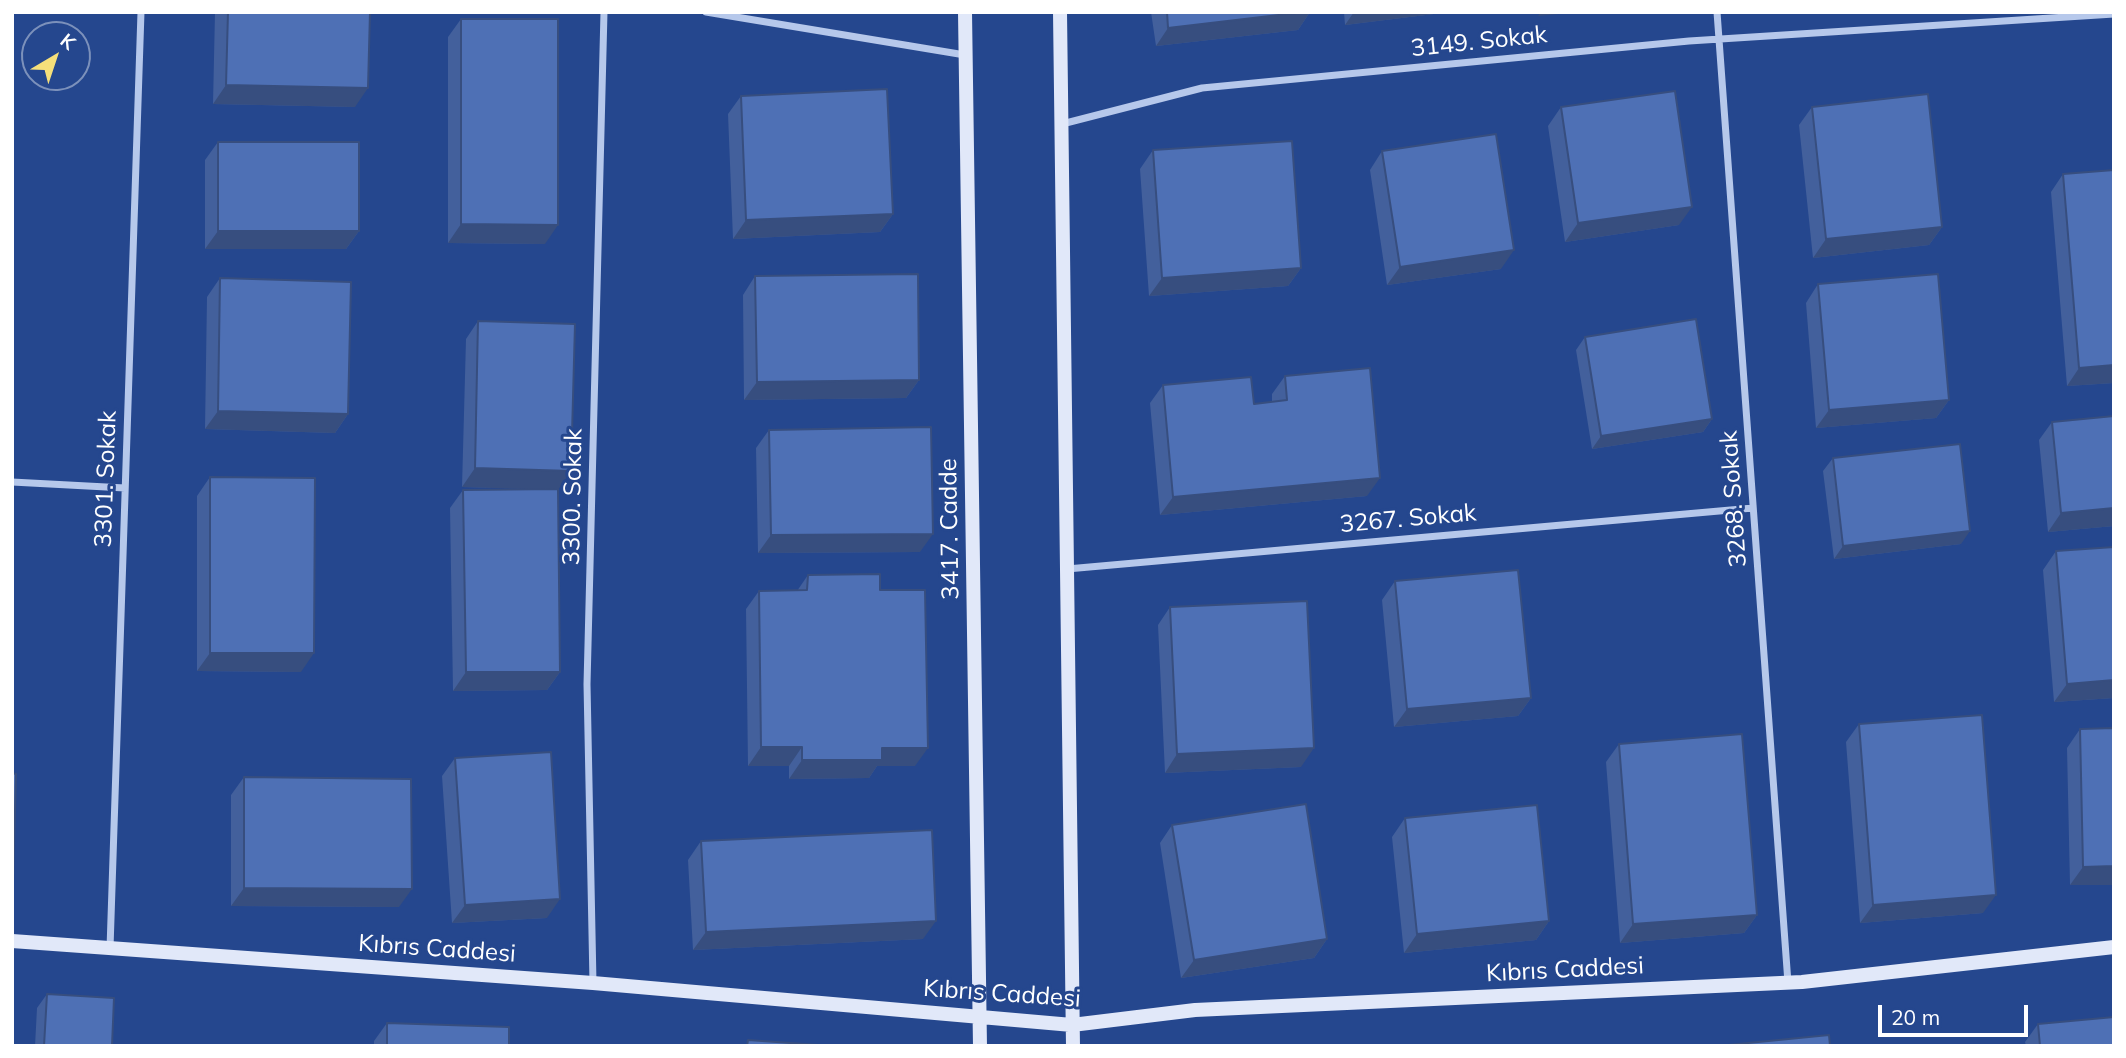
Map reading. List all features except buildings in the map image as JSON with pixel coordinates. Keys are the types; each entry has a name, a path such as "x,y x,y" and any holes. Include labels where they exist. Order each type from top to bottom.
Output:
{"street":[{"name":"3301. Sokak","path":"110,948 141,12"},
{"name":"3300. Sokak","path":"593,983 587,684 604,12"},
{"path":"706,12 966,55"},
{"name":"3417. Cadde","path":"965,12 980,1046"},
{"path":"1060,12 1073,1046"},
{"name":"3268. Sokak","path":"1717,12 1788,983"},
{"name":"3149. Sokak","path":"1062,124 1202,88 1719,39 2114,15"},
{"path":"12,482 125,488"},
{"name":"3267. Sokak","path":"1067,569 1754,508"},
{"name":"Kıbrıs Caddesi","path":"12,941 593,983 1072,1025 1195,1010 1788,983 2114,947"}]}
